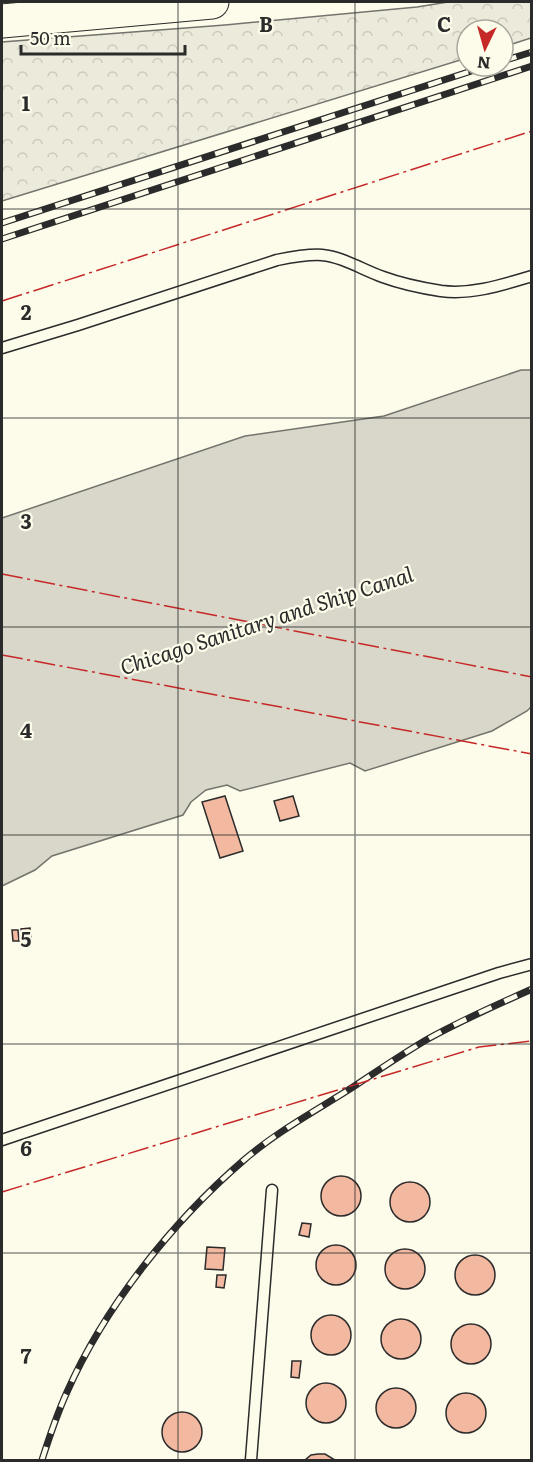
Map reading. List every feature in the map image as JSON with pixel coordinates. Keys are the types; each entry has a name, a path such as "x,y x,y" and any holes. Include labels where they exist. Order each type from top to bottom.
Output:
{"highway":[{"path":"2,21 212,2"}],"lane":[{"path":"2,348 277,260 302,255 324,255 412,286 443,291 473,291 531,276"},
{"path":"2,1140 531,964"},
{"path":"250,1461 272,1190"}],"green space":[{"path":"448,2 531,2 531,38 515,43 515,18 455,18 455,62 2,201 2,42 225,25"}],"water":[{"name":"Chicago Sanitary and Ship Canal","path":"521,370 532,370 532,706 527,711 492,731 365,771 350,763 240,791 227,785 206,790 191,802 183,815 52,856 35,870 2,886 2,518 245,436 384,416"}],"building":[{"path":"225,796 243,851 220,858 202,802"},
{"path":"293,796 299,816 280,821 274,801"},
{"path":"30,928 31,939 22,940 21,929"},
{"path":"12,930 18,930 19,941 13,941"},
{"path":"341,1176 349,1177 355,1182 360,1188 360,1204 355,1210 349,1215 341,1216 333,1215 327,1210 322,1204 321,1196 322,1188 327,1182 333,1177"},
{"path":"410,1182 418,1183 424,1188 429,1194 429,1210 424,1216 418,1221 410,1222 402,1221 396,1216 391,1210 390,1202 391,1194 396,1188 402,1183"},
{"path":"302,1223 311,1224 309,1237 299,1235"},
{"path":"336,1245 344,1246 350,1251 355,1257 355,1273 350,1279 344,1284 336,1285 328,1284 322,1279 317,1273 316,1265 317,1257 322,1251 328,1246"},
{"path":"207,1247 225,1248 223,1270 205,1269"},
{"path":"405,1249 413,1250 419,1255 424,1261 424,1277 419,1283 413,1288 405,1289 397,1288 391,1283 386,1277 385,1269 386,1261 391,1255 397,1250"},
{"path":"475,1255 483,1256 489,1261 494,1267 494,1283 489,1289 483,1294 475,1295 467,1294 461,1289 456,1283 455,1275 456,1267 461,1261 467,1256"},
{"path":"217,1275 226,1275 224,1288 216,1287"},
{"path":"331,1315 339,1316 345,1321 350,1327 350,1343 345,1349 339,1354 331,1355 323,1354 317,1349 312,1343 311,1335 312,1327 317,1321 323,1316"},
{"path":"401,1319 409,1320 415,1325 420,1331 420,1347 415,1353 409,1358 401,1359 393,1358 387,1353 382,1347 381,1339 382,1331 387,1325 393,1320"},
{"path":"471,1324 479,1325 485,1330 490,1336 490,1352 485,1358 479,1363 471,1364 463,1363 457,1358 452,1352 451,1344 452,1336 457,1330 463,1325"},
{"path":"292,1361 301,1361 299,1378 291,1377"},
{"path":"326,1383 334,1384 340,1389 345,1395 345,1411 340,1417 334,1422 326,1423 318,1422 312,1417 307,1411 306,1403 307,1395 312,1389 318,1384"},
{"path":"396,1388 404,1389 410,1394 415,1400 415,1416 410,1422 404,1427 396,1428 388,1427 382,1422 377,1416 376,1408 377,1400 382,1394 388,1389"},
{"path":"466,1393 474,1394 480,1399 485,1405 485,1421 480,1427 474,1432 466,1433 458,1432 452,1427 447,1421 446,1413 447,1405 452,1399 458,1394"},
{"path":"182,1412 190,1413 196,1418 201,1424 201,1440 196,1446 190,1451 182,1452 174,1451 168,1446 163,1440 162,1432 163,1424 168,1418 174,1413"},
{"path":"325,1454 335,1460 305,1460 311,1455"}],"railway":[{"path":"515,57 532,52"},
{"path":"2,239 532,66"},
{"path":"2,223 455,76"},
{"path":"42,1460 67,1392 101,1328 143,1267 192,1210 218,1184 269,1140 417,1046 465,1020 532,989"}],"power":[{"path":"2,301 532,131"},
{"path":"2,574 532,677"},
{"path":"2,655 532,754"},
{"path":"2,1192 479,1047 532,1041"}]}
